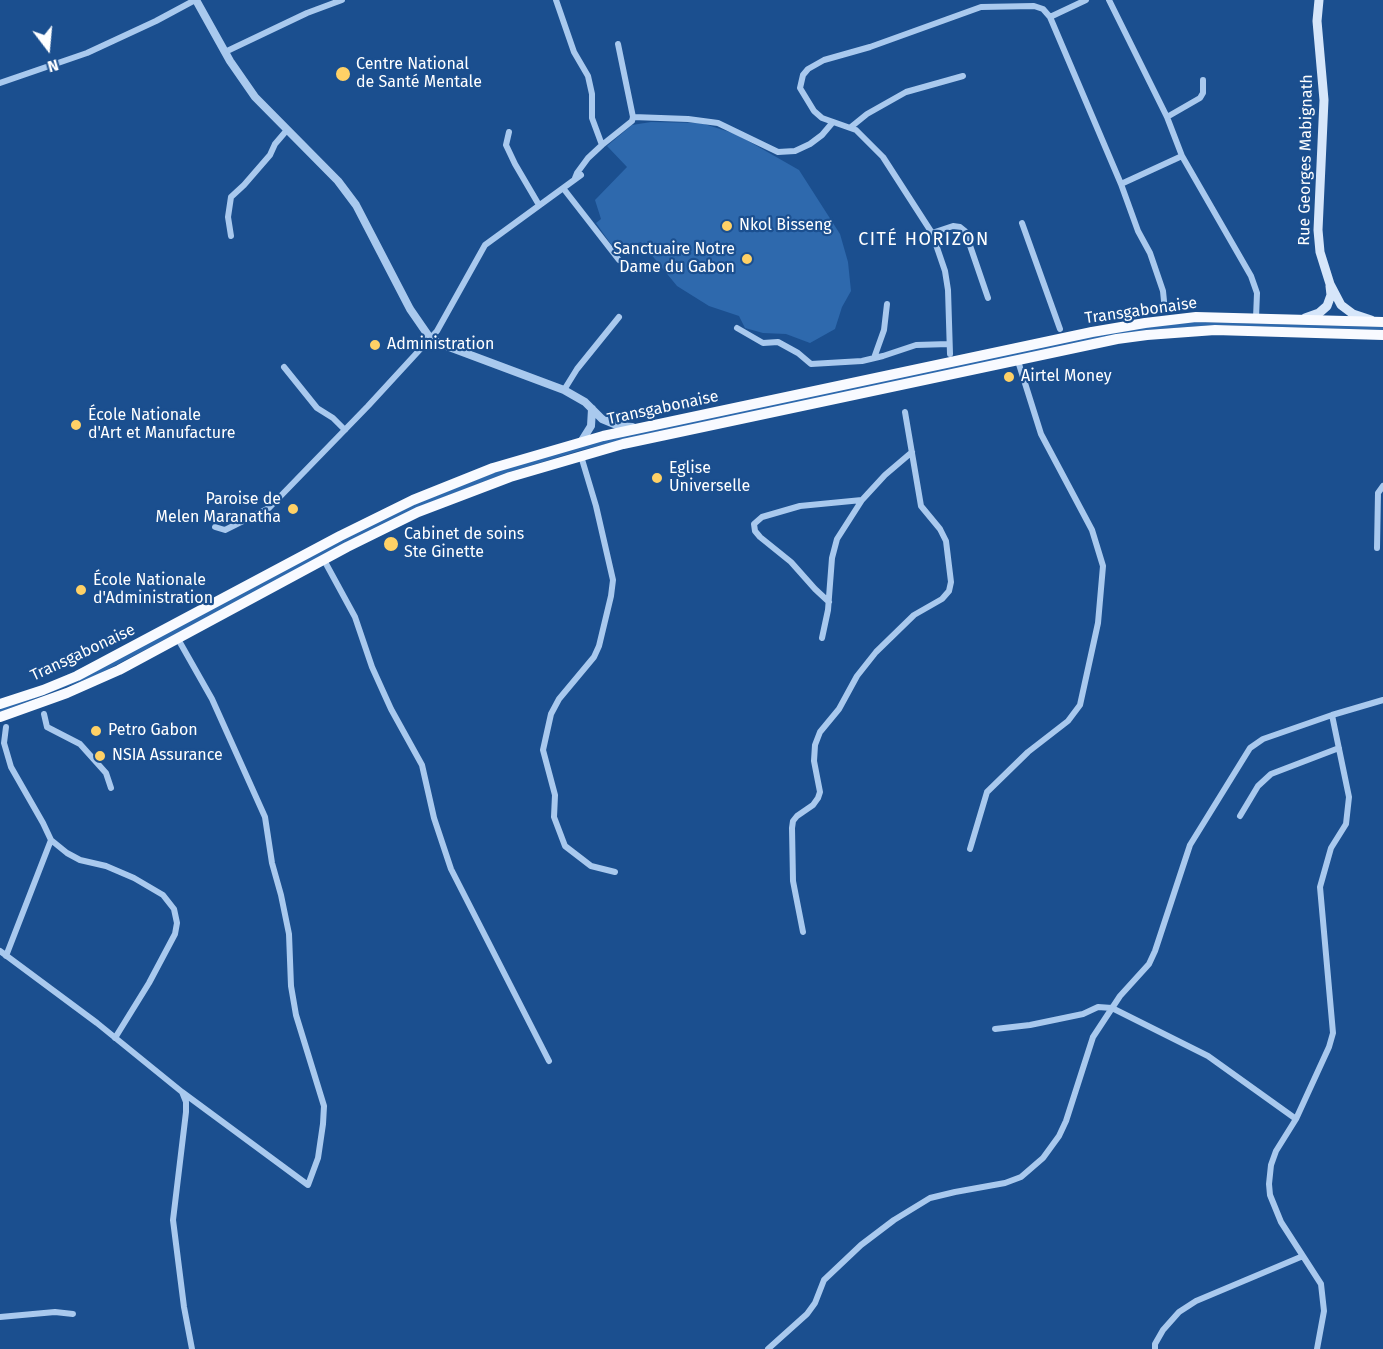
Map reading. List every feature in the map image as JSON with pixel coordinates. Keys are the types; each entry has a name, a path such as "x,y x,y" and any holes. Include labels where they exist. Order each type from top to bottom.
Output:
{"highway":[{"name":"Transgabonaise","path":"0,704 77,676 340,536 403,505 493,468 581,442 1115,327 1196,317 1381,322"},
{"name":"Transgabonaise","path":"0,717 26,710 82,687 178,639 399,521 510,477 623,444 1117,339 1192,331 1257,330 1383,335"}],"main road":[{"name":"Rue Georges Mabignath","path":"1319,0 1317,21 1324,100 1318,230 1320,252 1330,284 1346,310 1381,322"},
{"path":"1301,320 1319,313 1327,306 1331,295 1330,284"}],"street":[{"path":"0,82 87,53 196,0 225,52 255,97 338,182 356,205 410,309 430,338 458,351 564,390 585,402 599,417 610,424 639,428"},
{"path":"225,52 307,13 342,0"},
{"path":"556,0 574,51 591,85 592,118 602,145"},
{"path":"1050,17 1086,0"},
{"path":"1109,0 1167,117 1182,156 1251,276 1257,293 1256,318"},
{"path":"950,354 949,305 945,271 932,233 890,165 856,130 822,118 814,111 800,87 803,75 808,69 824,60 870,47 981,7 1034,6 1043,9 1050,17 1160,280 1165,311"},
{"path":"215,527 225,530 269,508 437,331 485,245 578,177 577,173 588,158 632,121 618,44"},
{"path":"851,127 867,114 906,92 963,76"},
{"path":"1167,117 1200,98 1203,93 1203,80"},
{"path":"633,117 688,119 718,123 778,152 795,151 810,144 833,122"},
{"path":"231,236 228,217 231,197 270,155 275,144 287,130"},
{"path":"509,132 506,145 539,205"},
{"path":"1121,184 1182,156"},
{"path":"563,188 619,260"},
{"path":"1022,223 1060,329"},
{"path":"932,233 953,226 965,231 988,298"},
{"path":"874,358 884,330 887,304"},
{"path":"564,390 577,369 619,317"},
{"path":"737,328 763,343 778,342 798,353 811,364 874,358 916,345 949,344"},
{"path":"970,849 987,792 1028,752 1068,721 1080,705 1098,623 1103,566 1092,530 1041,434 1018,361"},
{"path":"284,367 317,408 333,418 345,430"},
{"path":"581,442 591,426 591,408"},
{"path":"803,932 793,881 792,828 796,816 819,798 814,761 815,745 820,732 839,709 857,676 876,652 914,615 942,599 949,591 951,582 946,541 940,529 921,506 904,412"},
{"path":"822,638 829,602 832,558 837,539 862,500 885,475 912,452"},
{"path":"582,456 611,570 612,588 599,646 594,657 560,699 551,714 543,750 555,795 554,817 565,846 591,866 615,872"},
{"path":"1377,548 1378,493 1383,486"},
{"path":"829,602 791,562 760,537 755,531 754,524 762,518 800,506 862,500"},
{"path":"324,560 355,617 372,667 391,709 422,765 434,818 451,869 549,1060"},
{"path":"0,951 116,1038 182,1092 308,1185 318,1158 324,1124 324,1106 296,1015 291,987 289,934 272,863 265,817 212,699 178,639"},
{"path":"768,1349 807,1314 815,1303 824,1280 861,1245 894,1220 930,1198 1005,1183 1021,1177 1034,1168 1059,1136 1093,1037 1112,1008 1149,964 1190,845 1250,748 1263,740 1332,715 1383,700"},
{"path":"44,714 47,727 80,744 106,772 111,788"},
{"path":"1317,1349 1324,1311 1323,1293 1314,1272 1281,1222 1270,1195 1269,1184 1271,1165 1276,1151 1296,1119 1329,1047 1333,1033 1320,887 1331,848 1346,824 1349,797 1332,715"},
{"path":"6,728 4,743 11,767 51,840 80,860 106,866 134,878 163,895 174,909 177,923 175,934 116,1038"},
{"path":"1240,816 1258,786 1270,774 1339,748"},
{"path":"6,956 51,840"},
{"path":"995,1029 1030,1025 1083,1014 1098,1007 1112,1008 1208,1056 1296,1119"},
{"path":"182,1092 186,1102 186,1112 173,1220 192,1349"},
{"path":"1155,1349 1155,1344 1163,1330 1179,1312 1196,1300 1303,1256"},
{"path":"0,1317 55,1312 73,1314"}],"shaded area":[{"path":"651,122 701,123 736,134 799,170 840,234 848,262 851,291 842,307 835,329 810,343 786,334 763,333 745,328 739,316 709,306 677,286 641,242 615,250 596,223 601,219 595,200 627,167 607,146 632,125"},
{"path":"1193,322 1383,327 1383,330 1215,325 1146,330 642,435 582,450 506,473 416,508 97,675 0,712 0,708 415,504 504,469 607,439 1093,336"}],"place":[{"name":"Centre National de Santé Mentale","path":"343,74"},
{"name":"Nkol Bisseng","path":"727,226"},
{"name":"Sanctuaire Notre Dame du Gabon","path":"747,259"},
{"name":"Administration","path":"375,345"},
{"name":"Airtel Money","path":"1009,377"},
{"name":"École Nationale d'Art et Manufacture","path":"76,425"},
{"name":"Eglise Universelle","path":"657,478"},
{"name":"Paroise de Melen Maranatha","path":"293,509"},
{"name":"Cabinet de soins Ste Ginette","path":"391,544"},
{"name":"École Nationale d'Administration","path":"81,590"},
{"name":"Petro Gabon","path":"96,731"},
{"name":"NSIA Assurance","path":"100,756"}],"district":[{"name":"CITÉ HORIZON","path":"924,240"}]}
